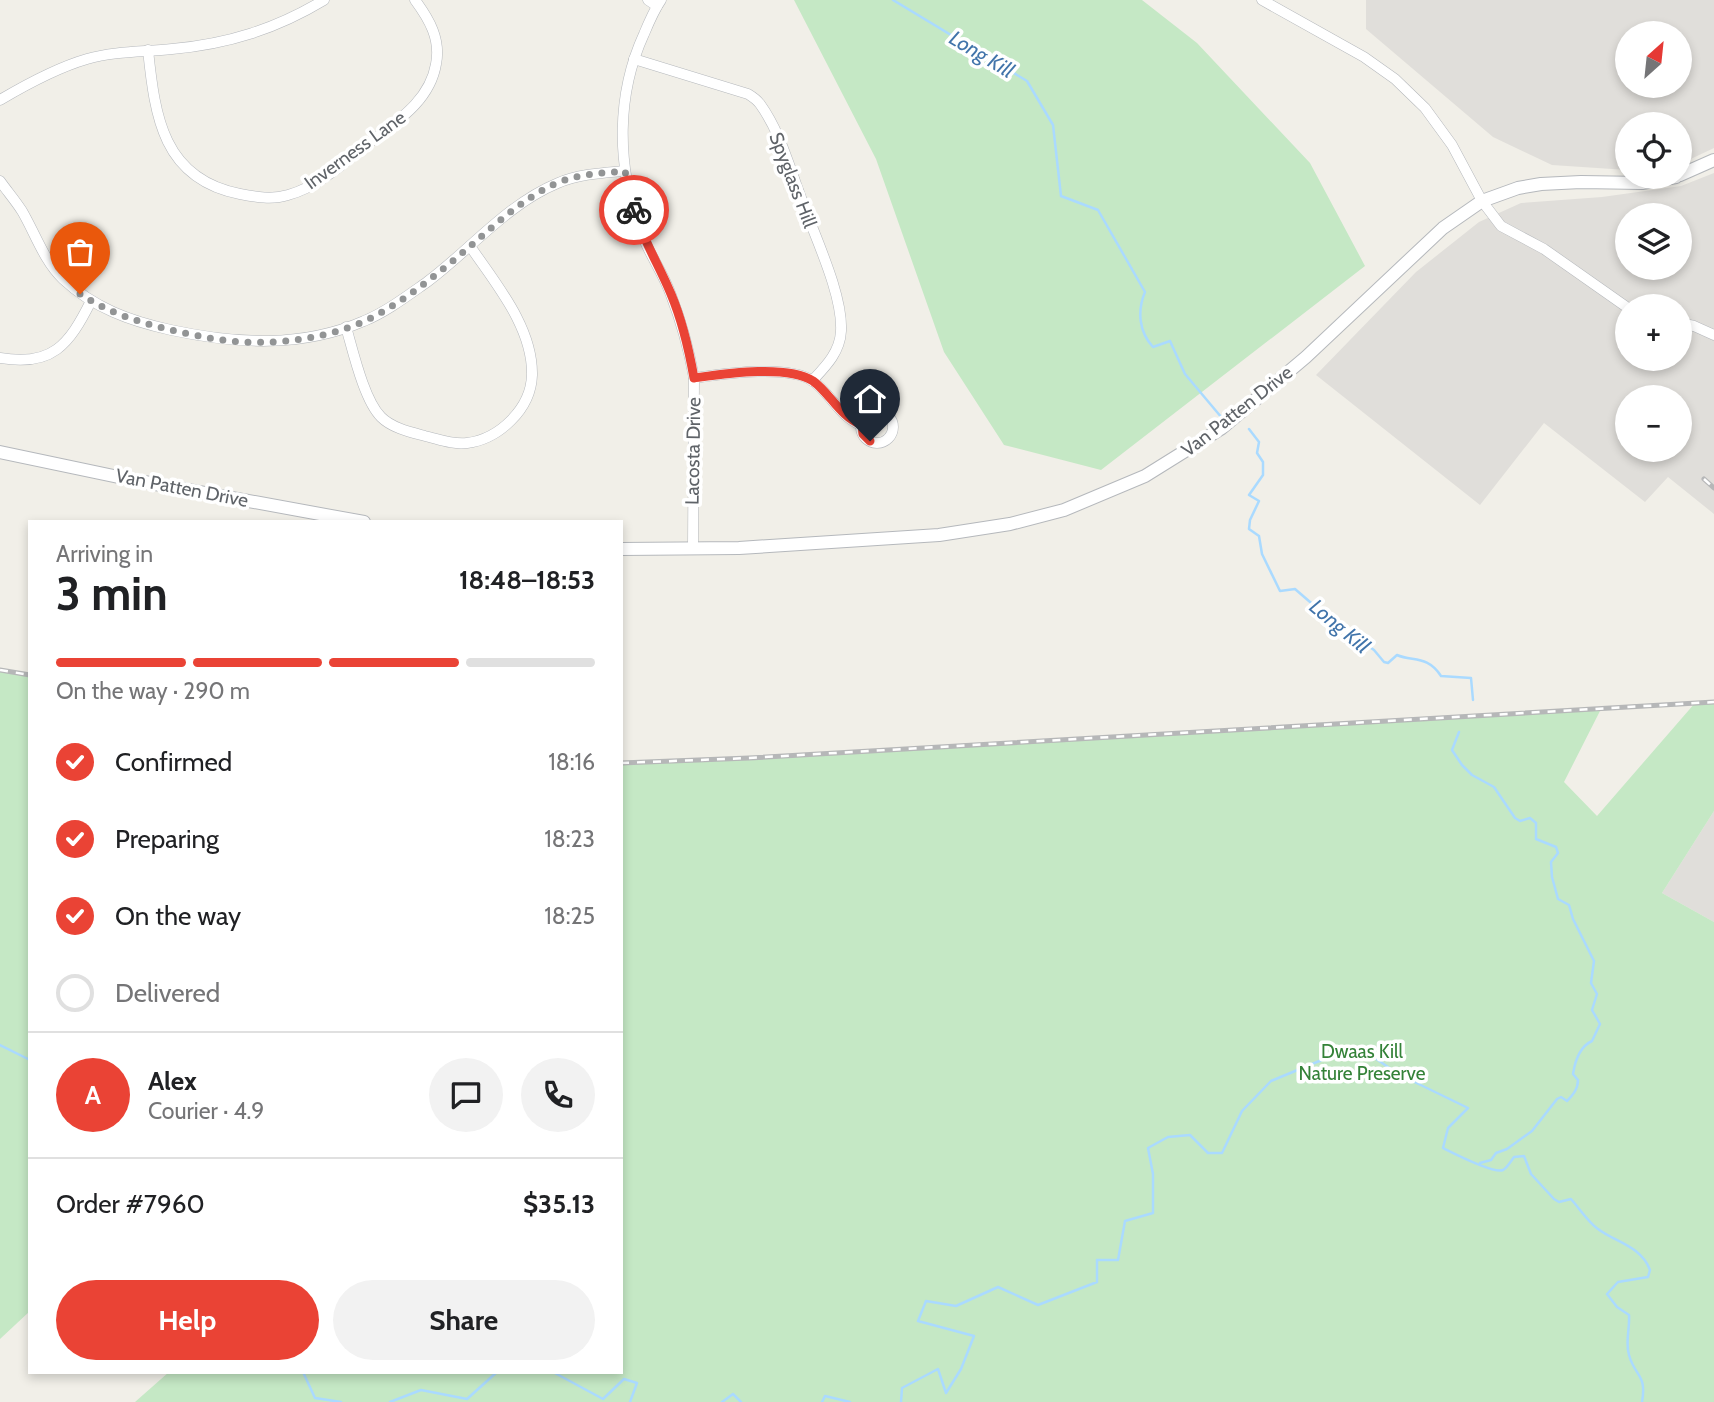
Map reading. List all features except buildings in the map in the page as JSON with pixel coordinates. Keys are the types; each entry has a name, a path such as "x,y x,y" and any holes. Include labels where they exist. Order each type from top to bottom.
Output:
{"street":[{"name":"Inverness Lane","path":"149,50 152,87 161,126 171,150 181,164 197,176 233,192 262,198 286,196 308,187 351,157 405,115 418,101 432,79 438,46 434,32 415,0"},
{"path":"1262,0 1364,57 1395,79 1425,108 1452,145 1482,201 1501,226 1544,249 1615,299"},
{"path":"0,100 32,82 88,59 232,40 261,32 320,1"},
{"name":"Lacosta Drive","path":"655,2 627,84 622,122 625,171 639,228 671,294 694,378 693,548"},
{"name":"Spyglass Hill","path":"634,59 741,90 760,102 781,144 835,295 841,320 841,335 835,353 812,381"},
{"name":"Van Patten Drive","path":"1692,170 1714,160"},
{"path":"0,181 20,208 48,260 60,276 92,301 144,324 213,339 242,342 318,335 346,327 383,311 428,281 522,204 555,184 587,174 625,171"},
{"name":"Van Patten Drive","path":"623,549 738,548 939,535 1040,517 1101,496 1145,476 1222,428 1306,357 1443,228 1482,201 1518,188 1541,184 1615,182"},
{"path":"346,327 363,380 376,411 383,419 410,432 456,443 465,444 496,434 506,427 521,406 530,386 531,361 509,300 470,246"},
{"path":"0,358 30,361 54,352 69,339 92,301"},
{"path":"1692,326 1714,335"},
{"path":"694,378 732,373 779,372 812,381 851,419 862,425"},
{"name":"Van Patten Drive","path":"0,452 128,479 353,520"}],"shaded area":[{"path":"1366,0 1714,0 1714,148 1692,158 1692,112 1615,112 1615,169 1552,165 1493,137 1366,29"},
{"path":"1714,173 1714,514 1668,477 1645,502 1544,423 1480,505 1316,375 1416,272 1479,222 1521,203 1602,197 1659,189 1692,189 1692,182"},
{"path":"1714,811 1714,922 1662,893"}],"green space":[{"path":"794,0 1142,0 1197,43 1310,163 1365,266 1101,470 1004,445 944,352 876,159"},
{"path":"0,670 28,675 28,1313 0,1339"},
{"name":"Dwaas Kill Nature Preserve","path":"1714,702 1714,811 1662,893 1714,922 1714,1402 135,1402 167,1374 623,1374 623,761 783,755 1601,709 1564,782 1597,816 1695,703"}],"waterway":[{"name":"Long Kill","path":"893,0 1027,81 1053,125 1061,196 1098,210 1145,292 1141,321 1148,341 1153,347 1170,341 1185,374 1222,418"},
{"name":"Long Kill","path":"1249,429 1259,442 1257,453 1263,462 1263,475 1249,495 1259,501 1249,529 1259,536 1262,554 1280,591 1295,589 1332,621 1374,650 1384,662 1388,663 1397,655 1425,662 1441,676 1471,678 1473,700"},
{"name":"Long Kill","path":"1459,732 1452,750 1462,765 1472,775 1494,787 1515,818 1520,821 1530,818 1536,823 1536,839 1556,847 1558,853 1551,862 1552,877 1558,899 1569,905 1594,961 1591,983 1597,994 1592,1010 1600,1024 1592,1041 1576,1059 1573,1074 1578,1083 1567,1101 1561,1097 1557,1099 1532,1131 1507,1149 1496,1153 1491,1160 1480,1163"},
{"path":"0,1045 28,1059"},
{"path":"901,1402 902,1388 938,1369 946,1393 961,1369 974,1336 918,1321 926,1301 956,1306 998,1287 1038,1305 1097,1282 1097,1260 1118,1260 1125,1221 1153,1213 1153,1174 1148,1148 1168,1137 1190,1135 1208,1153 1222,1153 1242,1111 1271,1081 1329,1057 1372,1056 1398,1074 1468,1108 1448,1128 1443,1148 1498,1170 1503,1170 1514,1157 1524,1156 1531,1174 1554,1199 1559,1202 1571,1199 1595,1226 1634,1250 1646,1262 1650,1270 1648,1277 1618,1282 1607,1294 1617,1307 1629,1315 1628,1350 1631,1362 1642,1381 1642,1402"},
{"path":"304,1374 315,1398 341,1402"},
{"path":"390,1402 421,1390 467,1399 495,1374"},
{"path":"557,1374 603,1399 624,1379 637,1383 630,1402"},
{"path":"722,1402 733,1394 741,1402"},
{"path":"822,1402 825,1396 850,1402"}],"railway":[{"path":"1704,479 1714,488"},
{"path":"0,670 28,675"},
{"path":"623,763 749,758 1714,702"}],"way so far":[{"path":"80,294 106,310 144,324 213,339 242,342 298,339 346,327 383,311 428,281 492,226 555,184 587,174 625,171 634,210"}],"route":[{"path":"634,210 639,228 671,294 694,378 732,373 779,372 802,377 812,381 835,405 862,425 863,434 870,441"}]}
